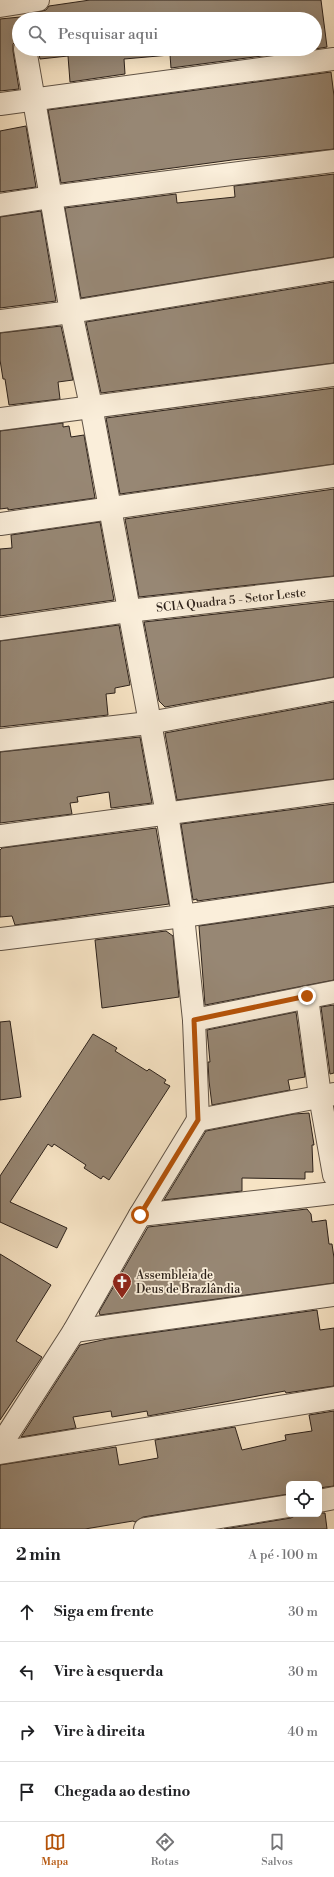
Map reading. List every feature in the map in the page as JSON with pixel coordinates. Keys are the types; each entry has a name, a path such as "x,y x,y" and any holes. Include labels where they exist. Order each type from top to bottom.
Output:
{"street":[{"path":"0,1446 74,1331 140,1215 198,1120 194,1020 183,916 166,814 148,723 91,406 71,312 25,56"},
{"path":"0,104 32,98 334,59"},
{"path":"0,205 51,197 334,161"},
{"path":"0,321 71,312 334,269"},
{"path":"0,419 334,375"},
{"path":"0,524 334,476"},
{"name":"SCIA Quadra 5 - Setor Leste","path":"0,629 128,611 334,588"},
{"path":"0,740 148,723 334,689"},
{"path":"0,836 334,791"},
{"path":"0,939 183,916 334,894"},
{"path":"194,1020 307,996 334,992"},
{"path":"307,996 327,1095 334,1175"},
{"path":"198,1120 327,1095"},
{"path":"140,1215 334,1193"},
{"path":"74,1331 334,1295"},
{"path":"0,1453 334,1398"},
{"path":"322,1500 334,1498"},
{"path":"145,1529 286,1506"}],"building":[{"path":"90,0 321,0 327,47 322,48 322,12 38,12 46,10 49,6"},
{"path":"12,18 12,56 14,56 19,89 0,91 0,19"},
{"path":"39,56 68,56 40,59"},
{"path":"68,56 158,56 124,59 125,74 70,82"},
{"path":"170,56 262,56 171,68"},
{"path":"331,72 334,96 334,149 232,160 61,183 48,110"},
{"path":"26,126 36,187 0,192 0,131"},
{"path":"334,174 334,257 81,298 65,208 176,194 177,203 235,197 234,186"},
{"path":"41,211 56,301 0,308 0,217"},
{"path":"334,282 334,363 101,393 86,322"},
{"path":"61,326 73,380 58,382 60,399 9,405 0,360 0,333"},
{"path":"334,388 334,464 120,494 106,418"},
{"path":"63,423 63,427 69,426 71,437 84,435 95,498 8,510 8,508 0,509 0,431"},
{"path":"334,489 334,576 139,597 125,519"},
{"path":"100,522 114,600 0,616 0,549 12,548 11,535"},
{"path":"334,601 334,677 165,707 159,701 144,622"},
{"path":"119,625 130,685 115,688 115,693 106,694 108,715 0,727 0,641"},
{"path":"334,702 334,779 177,800 165,733"},
{"path":"140,737 152,803 111,808 109,792 77,797 78,802 70,803 72,814 0,823 0,752"},
{"path":"334,804 334,882 197,901 197,899 193,900 181,824"},
{"path":"156,828 169,904 15,925 12,916 0,917 0,850 2,848"},
{"path":"334,907 334,980 205,1005 199,926"},
{"path":"166,931 173,936 179,997 102,1008 95,940"},
{"path":"334,1005 334,1073 330,1074 321,1007"},
{"path":"296,1012 305,1077 288,1080 290,1090 212,1105 209,1081 208,1062 210,1062 207,1030"},
{"path":"10,1021 21,1097 0,1100 0,1022"},
{"path":"93,1034 117,1048 115,1051 147,1071 149,1069 166,1080 164,1083 170,1086 109,1180 103,1176 101,1179 84,1168 86,1165 54,1144 52,1147 48,1144 10,1202 67,1228 57,1248 0,1222 0,1176"},
{"path":"309,1113 314,1145 312,1145 313,1172 305,1172 305,1179 242,1178 242,1191 164,1200 206,1131 294,1114"},
{"path":"307,1209 311,1214 312,1222 326,1220 329,1244 332,1244 334,1258 334,1283 100,1315 99,1312 148,1227"},
{"path":"0,1254 51,1285 16,1341 42,1357 0,1420"},
{"path":"317,1310 320,1330 334,1328 334,1386 286,1393 285,1391 148,1416 147,1411 112,1417 111,1411 73,1417 76,1428 21,1437 80,1345 107,1339"},
{"path":"334,1411 334,1486 322,1488 322,1481 286,1481 286,1494 143,1517 135,1522 133,1521 85,1529 0,1529 0,1465 116,1447 119,1465 158,1458 155,1440 235,1427 242,1450 286,1440 285,1435 312,1431 309,1415"},
{"path":"322,1513 325,1513 327,1529 224,1529 293,1517 322,1517"}],"place":[{"name":"Assembleia de Deus de Brazlândia","path":"122,1299"}],"route":[{"path":"140,1215 198,1120 194,1020 307,996"}]}
